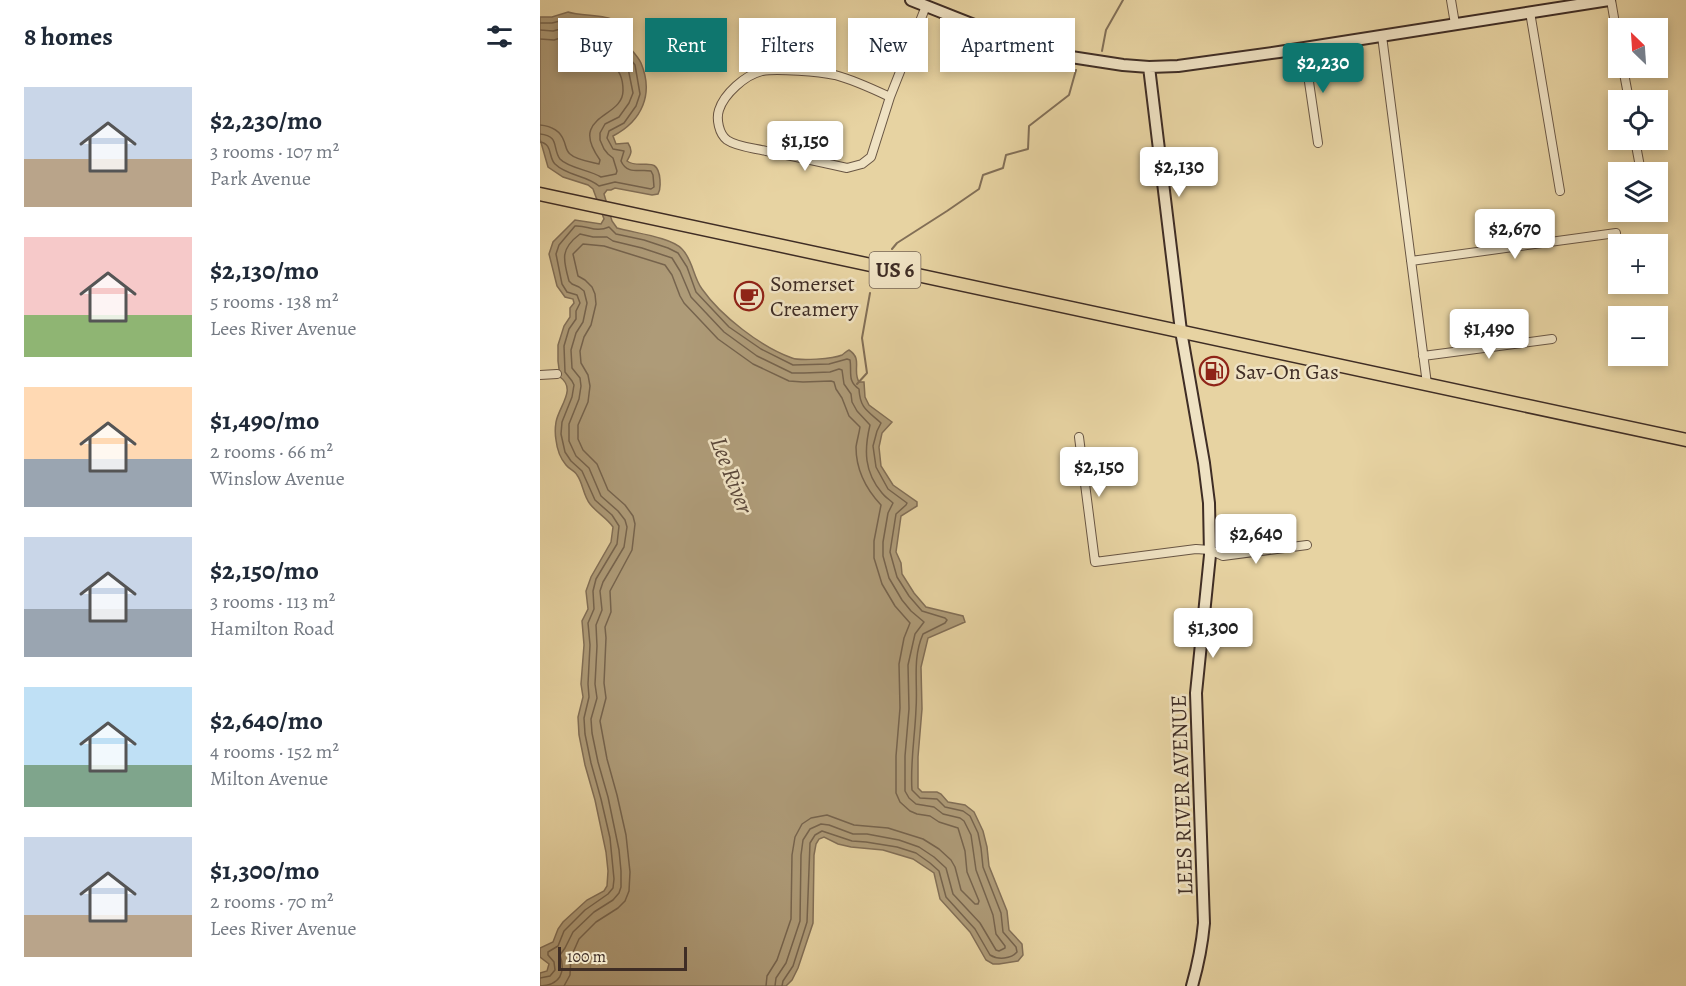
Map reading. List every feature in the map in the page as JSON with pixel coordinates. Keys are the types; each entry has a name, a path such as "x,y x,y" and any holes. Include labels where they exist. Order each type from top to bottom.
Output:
{"main road":[{"path":"911,0 1030,47 1058,55 1149,67 1178,66 1304,48 1610,0"},
{"name":"LEES RIVER AVENUE","path":"1149,67 1181,331 1209,503 1210,550 1196,693 1204,923 1192,986"},
{"name":"US 6","path":"540,194 1686,440"}],"street":[{"path":"1451,0 1455,24"},
{"path":"1610,0 1614,18"},
{"path":"890,97 835,75 762,71 734,88 724,99 718,112 719,124 727,140 746,147 847,168 862,164 871,157 890,97 913,44 926,6"},
{"path":"1530,12 1560,191"},
{"path":"1382,36 1427,384"},
{"path":"1304,48 1318,143"},
{"path":"1411,261 1616,233"},
{"path":"1423,356 1552,339"},
{"path":"540,375 557,374"},
{"path":"1079,437 1095,562 1196,549 1210,550 1223,556 1307,545"}],"water":[{"name":"Lee River","path":"568,12 610,18 558,18 558,72 633,72 633,51 640,60 645,74 646,96 643,106 631,123 613,136 616,144 628,143 631,148 627,161 632,164 648,164 656,167 659,172 660,189 658,194 652,195 615,188 607,190 604,194 612,221 617,228 661,238 677,245 686,253 702,289 720,310 742,330 780,353 796,359 817,359 842,355 849,350 855,357 857,378 859,382 864,382 865,397 869,405 892,422 882,433 879,447 881,466 893,485 917,502 917,506 901,516 896,552 901,563 902,574 926,607 963,616 965,622 928,638 921,667 922,709 918,788 922,792 937,792 948,802 965,805 974,812 983,831 989,866 1007,911 1009,930 1022,944 1023,955 1018,961 993,964 986,960 970,932 940,899 934,873 913,859 883,850 838,844 824,837 816,844 814,855 813,923 798,968 786,986 540,986 540,973 547,971 549,964 540,957 540,948 553,942 563,922 587,900 604,891 607,886 606,852 585,765 578,717 583,697 581,684 584,645 582,621 588,609 586,591 591,577 611,542 613,527 590,504 579,478 560,456 555,433 556,422 567,392 565,382 560,377 558,345 564,326 570,317 570,308 574,303 573,299 565,297 557,286 549,254 553,242 575,220 601,224 604,219 593,189 588,185 563,177 548,167 540,139 540,17 552,17"}],"waterway":[{"path":"1102,51 1106,30 1123,0"},
{"path":"892,249 897,243 979,189 983,175 1003,168 1006,155 1028,149 1029,126 1069,95 1076,70"},
{"path":"857,384 867,373 862,338 870,293"}],"place":[{"name":"Somerset Creamery","path":"749,296"},
{"name":"Sav-On Gas","path":"1214,371"}]}
